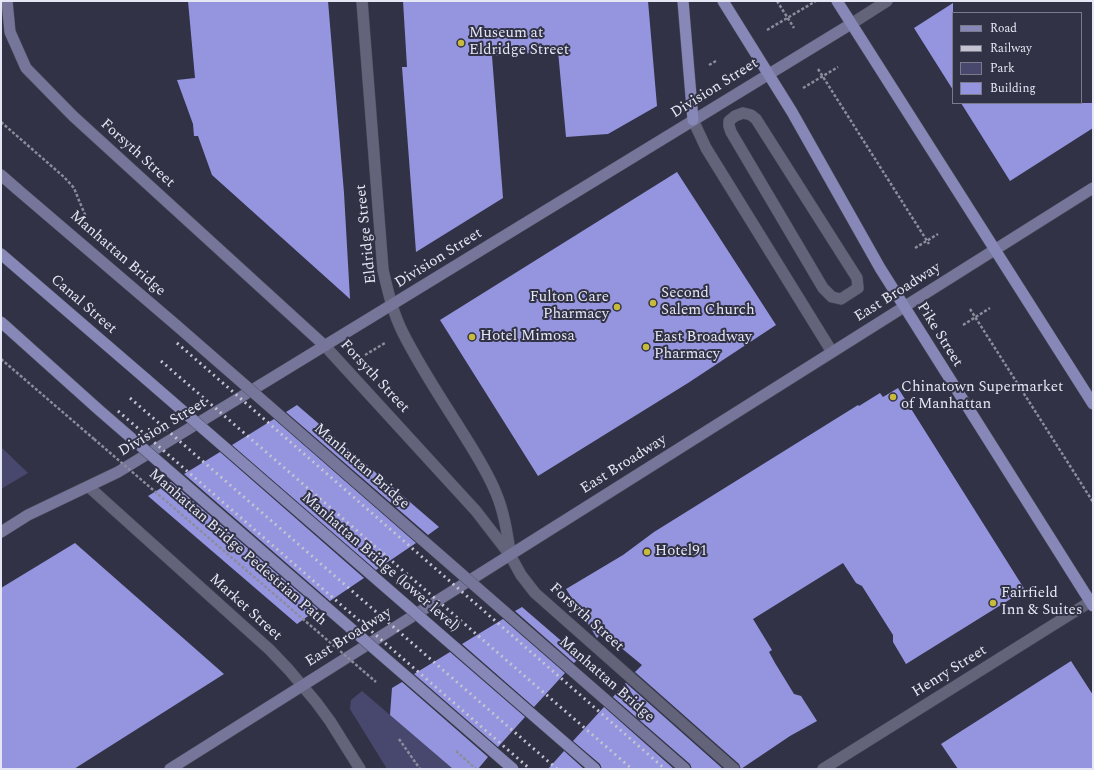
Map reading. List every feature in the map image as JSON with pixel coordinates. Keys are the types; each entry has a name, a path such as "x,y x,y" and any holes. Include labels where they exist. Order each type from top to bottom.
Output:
{"main road":[{"name":"Forsyth Street","path":"7,1 10,32 26,68 73,116 325,346"},
{"path":"683,1 693,120"},
{"name":"Pike Street","path":"723,1 792,112 880,268 1092,603"},
{"path":"837,1 1093,404"},
{"name":"Division Street","path":"1,532 28,515 118,472 392,306 851,24"},
{"name":"Manhattan Bridge","path":"1,175 176,325 685,769"},
{"name":"East Broadway","path":"170,769 1093,188"},
{"name":"Canal Street","path":"1,254 146,379"},
{"path":"1,322 513,769"},
{"name":"Manhattan Bridge (lower level)","path":"146,379 594,769"}],"street":[{"name":"Eldridge Street","path":"362,1 383,270 392,306 415,356 490,480 505,524 510,555"},
{"name":"Division Street","path":"851,24 887,1"},
{"path":"743,113 751,115 756,119 857,278 858,288 841,299 832,297 822,288 729,126 729,121 735,116 743,113"},
{"path":"693,120 706,148 832,352"},
{"name":"Forsyth Street","path":"325,346 460,492 492,530 510,555 521,575 543,601 734,769"},
{"name":"Market Street","path":"88,487 270,650 303,686 330,721 360,769"},
{"name":"Henry Street","path":"823,769 1092,603"}],"path":[{"path":"777,1 794,28"},
{"path":"773,27 817,1"},
{"path":"816,67 929,244"},
{"path":"810,84 838,67"},
{"path":"1,122 64,177 74,188 87,222"},
{"path":"915,248 938,234"},
{"path":"963,325 990,308"},
{"path":"970,309 1093,502"},
{"path":"365,355 387,342"},
{"name":"Manhattan Bridge Pedestrian Path","path":"1,359 376,682"},
{"path":"399,739 420,769"},
{"path":"453,749 476,769"}],"green space":[{"path":"1,447 28,473 1,489"},
{"path":"362,691 453,769 387,769 350,709 351,700"}],"building":[{"path":"188,1 328,1 344,193 350,299 212,175 198,136 194,136 193,124 177,80 195,78"},
{"path":"403,1 648,1 657,106 608,134 566,137 558,51 492,56 503,198 416,252 402,67 407,67"},
{"path":"953,3 952,88 914,28"},
{"path":"1093,103 1093,128 1010,181 962,104"},
{"path":"677,172 776,325 688,383 538,476 440,320"},
{"path":"898,388 1025,590 906,664 893,642 893,635 862,586 856,583 843,563 753,619 772,650 769,652 775,663 794,694 801,696 817,721 790,736 741,769 739,764 635,672 642,665 602,632 597,638 566,589 623,555 654,532 858,405 859,406 880,393 883,397"},
{"path":"297,405 439,527 428,535 286,412"},
{"path":"274,419 416,543 376,570 232,445"},
{"path":"220,452 364,578 330,601 184,474"},
{"path":"171,482 318,609 297,624 148,496"},
{"path":"75,543 224,674 74,769 1,769 1,588"},
{"path":"522,607 580,657 574,663 515,611"},
{"path":"503,619 565,673 534,707 462,644"},
{"path":"450,652 525,717 498,747 414,674"},
{"path":"1071,661 1093,695 1093,769 958,769 941,744"},
{"path":"402,682 488,757 478,769 453,769 390,715 392,688"},
{"path":"625,683 723,769 692,769 690,764 613,697 619,690 643,711"},
{"path":"604,707 674,769 602,769 600,764 573,741"},
{"path":"564,751 584,769 548,769"}],"railway":[{"path":"177,343 665,769"},
{"path":"161,361 632,769"},
{"path":"130,398 557,769"},
{"path":"118,411 530,769"}],"place":[{"name":"Museum at Eldridge Street","path":"461,43"},
{"name":"Second Salem Church","path":"653,303"},
{"name":"Fulton Care Pharmacy","path":"617,307"},
{"name":"Hotel Mimosa","path":"472,337"},
{"name":"East Broadway Pharmacy","path":"646,347"},
{"name":"Chinatown Supermarket of Manhattan","path":"893,397"},
{"name":"Hotel91","path":"647,552"},
{"name":"Fairfield Inn & Suites","path":"993,603"}]}
